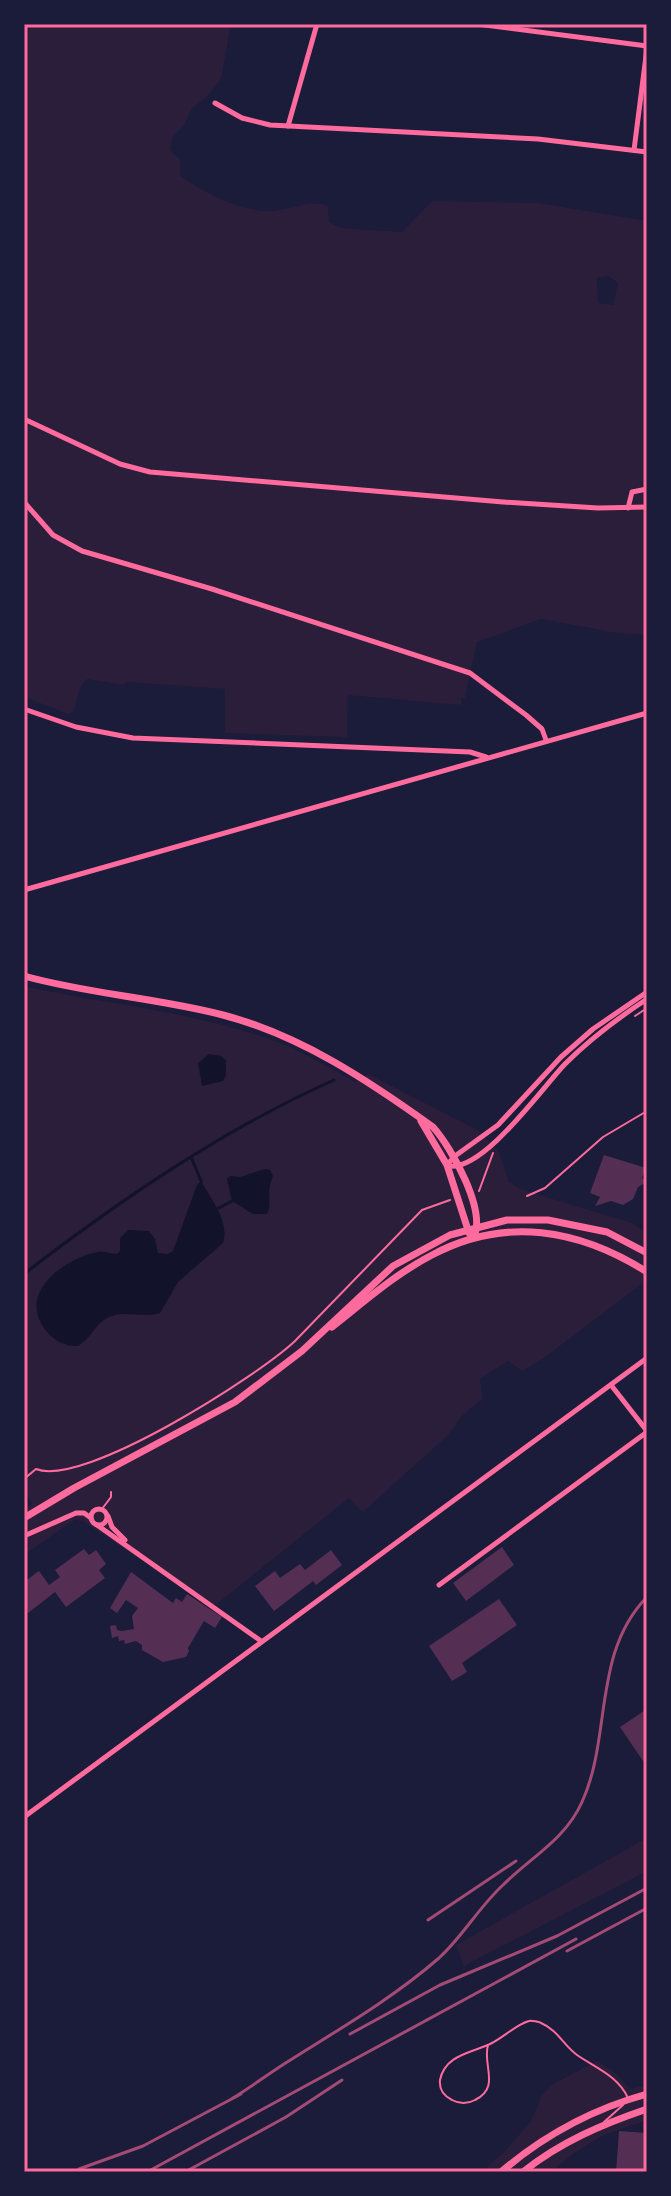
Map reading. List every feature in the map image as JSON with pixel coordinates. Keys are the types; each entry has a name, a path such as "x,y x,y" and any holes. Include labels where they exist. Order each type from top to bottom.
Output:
{"main road":[{"path":"24,976 65,987 225,1016 276,1034 341,1066 433,1127 455,1156 471,1199 478,1227 473,1238"},
{"path":"416,1115 447,1165 466,1230 473,1238"},
{"path":"308,1346 393,1266 434,1242 466,1230 507,1220 572,1223 607,1232 647,1253"},
{"path":"24,1518 74,1488 210,1417 257,1386 432,1254 473,1238 518,1231 560,1234 601,1246 647,1272"},
{"path":"501,2172 563,2128 647,2094"},
{"path":"523,2172 564,2144 598,2126 647,2109"}],"street":[{"path":"288,126 317,24"},
{"path":"477,24 647,47 634,150"},
{"path":"215,103 242,118 288,126 538,139 647,152"},
{"path":"24,419 120,464 150,472 503,502 647,507"},
{"path":"628,508 632,492 647,489"},
{"path":"24,502 53,535 82,551 212,589 470,673 542,729 546,740"},
{"path":"24,709 88,730 133,738 470,752 487,757"},
{"path":"24,890 647,713"},
{"path":"447,1165 498,1125 561,1057 593,1029 647,992"},
{"path":"447,1165 459,1167 491,1145 566,1063 619,1018 647,999"},
{"path":"24,1817 647,1358"},
{"path":"439,1585 647,1432 611,1385"},
{"path":"91,1518 95,1509 102,1509 112,1527 137,1552"},
{"path":"24,1536 76,1513 84,1513 261,1641"},
{"path":"97,1525 105,1523 108,1515"}],"lane":[{"path":"488,2045 485,2052 490,2080 484,2093 477,2100 466,2103 449,2098 440,2087 448,2065 466,2052 488,2045 530,2021 540,2022 562,2037 568,2048 577,2055 616,2080 629,2099 598,2126"}],"path":[{"path":"631,1019 647,1008"},
{"path":"527,1196 545,1188 603,1137 647,1111"},
{"path":"480,1191 484,1172 496,1149"},
{"path":"24,1479 36,1469 59,1472 100,1458 225,1394 279,1356 422,1210"},
{"path":"102,1509 111,1492"}],"shaded area":[{"path":"24,24 231,24 221,79 206,98 192,108 184,125 173,136 170,150 180,159 180,176 232,204 267,211 320,204 328,206 329,222 341,228 402,232 432,201 538,203 647,221 647,635 617,633 541,619 477,642 461,705 348,695 347,737 225,733 225,689 127,682 123,685 87,679 79,690 74,711 69,714 24,697","holes":["608,276 618,283 613,305 598,303 597,278"]},
{"path":"24,986 207,1021 278,1042 355,1082 368,1074 478,1130 499,1152 509,1182 520,1189 632,1223 647,1233 647,1284 644,1282 544,1358 522,1371 508,1361 480,1379 482,1399 462,1416 447,1436 363,1512 349,1498 212,1608 83,1521 74,1520 24,1555 24,1509 32,1504 24,1489"},
{"path":"209,1054 226,1060 226,1075 223,1081 202,1086 198,1063"},
{"path":"270,1170 273,1176 269,1210 267,1214 253,1214 232,1201 227,1179"},
{"path":"201,1181 222,1219 223,1243 178,1282 160,1313 113,1315 99,1324 78,1346 54,1339 42,1326 37,1310 40,1292 52,1276 70,1262 89,1254 117,1254 120,1238 128,1230 149,1231 155,1239 158,1253 173,1251"},
{"path":"647,1838 647,1871 464,1966 456,1945"},
{"path":"597,2061 617,2074 630,2089 647,2085 647,2120 602,2136 551,2172 482,2172 531,2121 542,2095 551,2085"}],"building":[{"path":"604,1155 646,1168 642,1178 647,1182 638,1187 633,1199 623,1205 611,1201 595,1206 600,1197 590,1193"},
{"path":"502,1547 514,1565 466,1601 453,1583"},
{"path":"84,1549 89,1555 96,1550 106,1564 99,1570 105,1578 66,1607 55,1592 28,1613 24,1608 24,1582 39,1571 49,1585 60,1577 55,1570"},
{"path":"331,1550 342,1565 316,1585 313,1581 274,1611 255,1586 275,1571 280,1578 300,1564 305,1570"},
{"path":"131,1572 173,1603 176,1598 182,1602 187,1594 222,1617 215,1628 204,1621 186,1657 163,1662 142,1650 142,1645 136,1641 125,1644 124,1640 119,1641 118,1636 112,1638 110,1626 116,1625 117,1630 122,1631 134,1629 132,1616 138,1608 126,1600 117,1613 110,1608"},
{"path":"499,1599 517,1625 462,1663 467,1672 452,1681 429,1646"},
{"path":"647,1709 647,1758 643,1761 620,1727"},
{"path":"619,2131 647,2133 647,2172 616,2172"}],"waterway":[{"path":"24,1274 97,1219 213,1143 334,1080"},
{"path":"192,1159 201,1181"},
{"path":"217,1209 232,1201"}],"railway":[{"path":"233,2098 421,1973 448,1949 494,1894 566,1827 582,1802 591,1777 610,1669 618,1644 630,1619 647,1597"},
{"path":"428,1920 516,1861"},
{"path":"350,2034 440,1985 557,1936 647,1888"},
{"path":"567,1951 647,1908"},
{"path":"147,2172 576,1939"},
{"path":"185,2172 286,2117 342,2080"},
{"path":"79,2169 143,2146 241,2094"}]}
